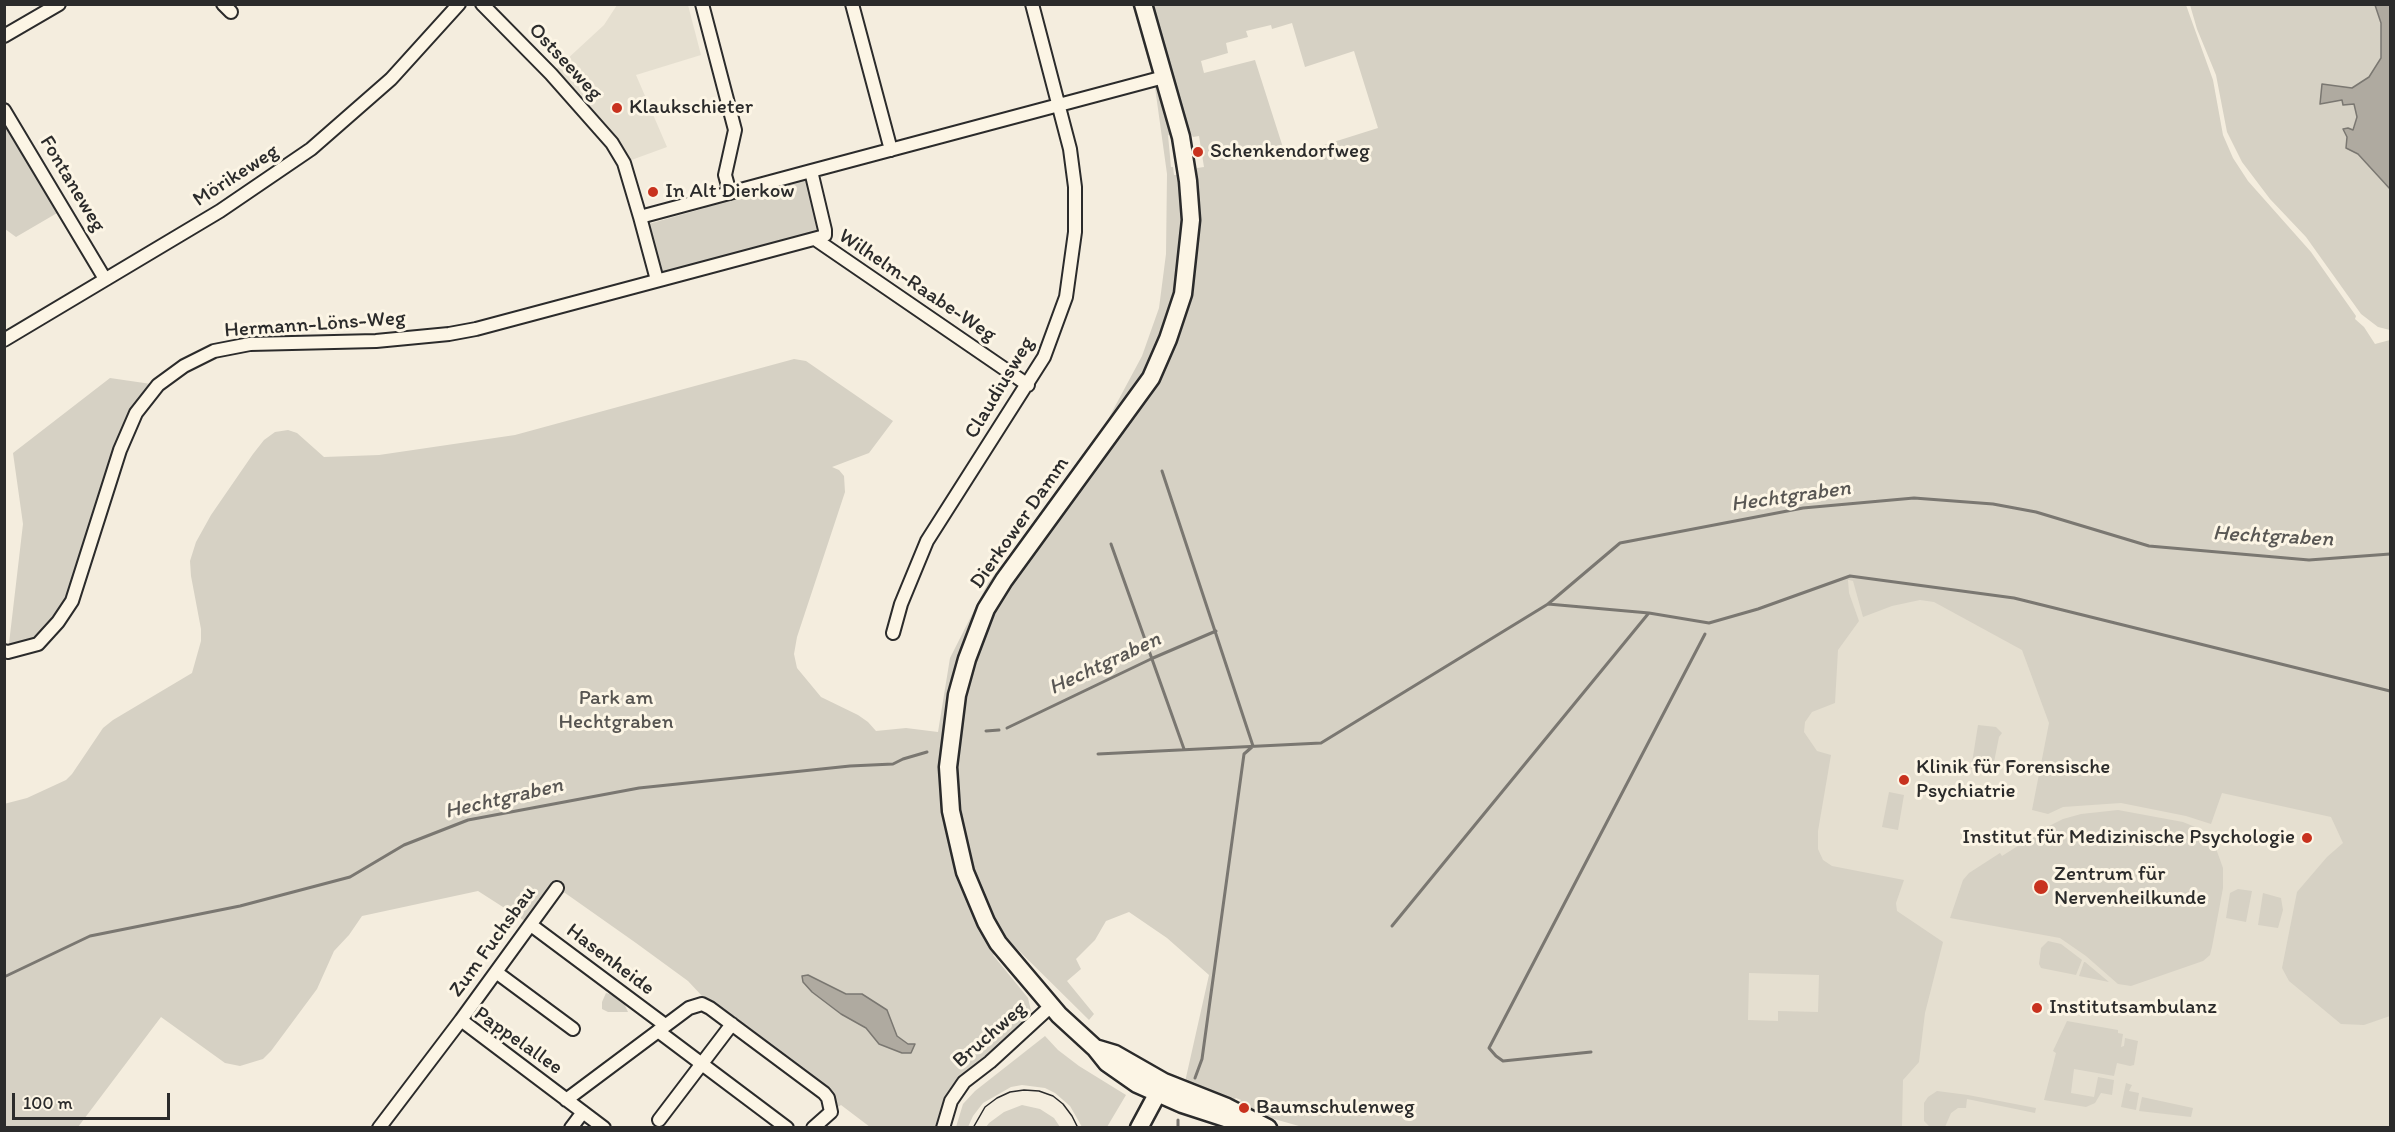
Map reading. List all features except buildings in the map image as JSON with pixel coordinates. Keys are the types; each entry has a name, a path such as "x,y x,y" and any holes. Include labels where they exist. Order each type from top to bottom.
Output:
{"street":[{"path":"4,36 59,4"},
{"name":"Mörikeweg","path":"4,340 220,211 311,149 391,79 459,4"},
{"name":"Ostseeweg","path":"482,4 550,74 612,143 624,163 657,280"},
{"path":"702,4 735,130 725,175 730,193"},
{"path":"852,4 891,150"},
{"name":"Claudiusweg","path":"893,633 901,604 927,541 1044,357 1066,297 1075,232 1074,178 1070,148 1032,4"},
{"name":"Dierkower Damm","path":"1143,4 1181,137 1188,181 1191,220 1187,268 1174,322 1151,378 1004,580 987,609 967,659 953,720 948,767 951,811 965,872 986,922 998,943 1051,1006 1095,1048 1115,1054 1160,1088"},
{"path":"640,217 1164,77"},
{"name":"Fontaneweg","path":"4,110 105,279"},
{"path":"811,171 825,230 825,235 815,239"},
{"name":"Wilhelm-Raabe-Weg","path":"815,239 1028,385"},
{"name":"Hermann-Löns-Weg","path":"4,651 38,644 58,622 72,601 120,450 136,413 159,385 184,366 214,351 250,344 376,340 448,334 815,239"},
{"name":"Zum Fuchsbau","path":"461,1020 557,888"},
{"name":"Hasenheide","path":"531,925 662,1028 702,1064 787,1128"},
{"path":"496,972 573,1029"},
{"path":"566,1100 695,1004 711,1008 828,1098 831,1112 813,1128"},
{"name":"Bruchweg","path":"943,1128 951,1101 964,1082 990,1062 1051,1006"},
{"name":"Pappelallee","path":"379,1128 461,1020 604,1128"},
{"path":"659,1120 732,1024"},
{"path":"1139,1128 1160,1088"},
{"path":"1160,1088 1256,1128"},
{"path":"1160,1088 1227,1107 1268,1128"},
{"path":"571,1128 583,1112"}],"shaded area":[{"path":"617,5 688,5 701,55 636,75 667,147 626,162 552,73 604,25"},
{"path":"2375,5 2390,5 2390,189 2358,154 2346,148 2347,137 2343,129 2353,130 2357,117 2354,104 2343,105 2342,100 2320,104 2322,84 2352,88 2369,77 2381,58 2381,23"},
{"name":"Zentrum für Nervenheilkunde","path":"1847,580 2072,607 2390,679 2390,1127 1690,1128 1687,963"},
{"path":"808,975 846,994 862,994 887,1010 897,1036 908,1044 915,1044 911,1053 902,1053 879,1044 866,1028 841,1014 812,992 803,982 802,976"}],"green space":[{"name":"Park am Hechtgraben","path":"1133,5 2186,5 2213,80 2223,135 2233,158 2248,181 2311,252 2356,316 2355,319 2364,327 2375,344 2390,340 2390,1016 2364,1025 2341,1024 2289,981 2282,968 2297,892 2327,857 2343,843 2331,817 2222,793 2211,824 2186,816 2121,803 2063,807 2048,814 2032,810 2049,723 2022,650 1934,602 1920,600 1892,606 1863,617 1853,581 1848,580 1849,593 1859,621 1838,650 1835,703 1812,712 1805,722 1804,732 1817,751 1831,755 1818,831 1818,849 1823,860 1832,866 1904,880 1896,903 1897,911 1943,942 1925,1013 1919,1062 1903,1080 1902,1127 1306,1128 1260,1115 1239,1103 1241,1100 1236,1098 1231,1101 1205,1093 1208,1089 1185,1082 1209,975 1167,938 1129,912 1106,921 1095,940 1076,959 1081,969 1067,981 1094,1014 1089,1020 1010,942 993,955 1028,998 1031,1011 1020,1024 966,1073 939,1127 870,1127 841,1105 836,1108 837,1102 830,1089 714,1001 702,996 688,981 558,888 531,925 478,891 362,916 334,951 317,989 263,1059 240,1066 225,1063 161,1017 78,1127 5,1127 4,804 27,798 66,780 103,728 192,673 201,641 190,561 196,542 211,515 253,454 264,440 275,432 288,430 297,433 324,457 379,455 515,435 794,359 806,361 893,421 869,453 832,467 844,476 845,492 797,637 794,654 797,668 821,697 858,715 876,731 906,728 938,732 950,658 988,583 1090,453 1142,356 1159,308 1166,254 1167,174 1154,80","holes":["1292,23 1305,67 1354,51 1378,128 1286,157 1255,60 1204,73 1201,61 1228,53 1226,43 1248,37 1246,31 1271,25 1272,29","1182,117 1193,137 1199,136 1204,167 1197,168 1197,198 1182,197 1177,175 1174,175 1173,167 1171,167 1168,135 1172,134","1749,973 1819,975 1818,1012 1778,1011 1778,1021 1748,1020"]},
{"path":"2190,5 2375,5 2381,23 2381,58 2369,77 2352,88 2322,84 2320,104 2342,100 2354,104 2357,117 2347,137 2346,148 2358,154 2390,189 2390,330 2378,327 2361,314 2306,237 2270,199 2242,162 2227,132 2216,75"},
{"path":"4,110 64,209 16,237 5,229"},
{"path":"803,177 807,179 821,232 671,270 670,273 663,275 657,269 645,225 705,208 704,204"},
{"path":"110,378 158,385 136,413 72,601 38,644 8,652 23,524 13,453"},
{"path":"1978,725 1996,727 2002,733 1999,737 1992,772 1971,769"},
{"path":"1889,792 1904,795 1898,830 1882,827"},
{"path":"2118,810 2183,822 2200,829 2214,843 2223,868 2223,888 2210,955 2203,961 2131,986 2118,984 2086,956 2060,938 1950,918 1963,880 1969,873 2000,853 2002,856 2063,819 2081,814"},
{"path":"2238,889 2252,891 2246,922 2226,918 2230,893"},
{"path":"2263,893 2281,898 2283,910 2278,928 2258,925"},
{"path":"2048,941 2061,944 2082,960 2076,975 2041,968 2039,964 2041,948"},
{"path":"2085,962 2109,982 2079,976"},
{"path":"606,993 621,997 628,1012 608,1012 602,1009"},
{"path":"2067,1021 2118,1030 2118,1033 2123,1034 2121,1047 2124,1046 2125,1038 2138,1041 2134,1065 2117,1063 2114,1076 2074,1069 2071,1093 2094,1097 2098,1077 2114,1080 2112,1095 2101,1093 2095,1103 2086,1107 2044,1100 2056,1053 2053,1051"},
{"path":"1045,1036 1058,1050 1079,1066 1126,1095 1107,1127 1082,1127 1070,1106 1055,1093 1045,1088 1022,1085 1011,1087 983,1103 968,1127 956,1127 963,1104 975,1091"},
{"path":"2126,1083 2132,1085 2129,1091 2139,1093 2136,1110 2121,1107"},
{"path":"1937,1091 2036,1108 2035,1113 1967,1099 1966,1108 1958,1108 1951,1113 1945,1127 1930,1127 1924,1121 1924,1103"},
{"path":"2142,1097 2193,1108 2191,1117 2139,1111"},
{"path":"1022,1105 1040,1109 1054,1118 1060,1127 986,1127 1004,1112"}],"waterway":[{"path":"1162,471 1253,746"},
{"name":"Hechtgraben","path":"1098,754 1321,743 1548,604 1620,543 1803,508 1914,498 1993,504 2036,512 2149,546 2309,560 2390,554"},
{"path":"1111,544 1184,749"},
{"path":"1548,604 1649,613 1709,623 1758,609 1850,576 2014,598 2390,691"},
{"path":"1392,926 1648,614"},
{"name":"Hechtgraben","path":"1007,728 1153,658 1216,631"},
{"path":"1591,1052 1503,1061 1489,1048 1705,634"},
{"name":"Hechtgraben","path":"986,731 999,730"},
{"path":"1195,1078 1202,1059 1244,754 1252,747"},
{"name":"Hechtgraben","path":"4,977 90,936 240,906 350,877 404,845 468,820 639,788 850,766 893,764 927,752"},
{"path":"1178,1120 1178,1128"}],"tram line":[{"path":"973,1128 985,1107 997,1098 1010,1092 1024,1090 1039,1091 1053,1096 1063,1104 1078,1128"}],"place":[{"name":"Klaukschieter","path":"617,108"},
{"name":"Schenkendorfweg","path":"1198,152"},
{"name":"In Alt Dierkow","path":"653,192"},
{"name":"Klinik für Forensische Psychiatrie","path":"1904,780"},
{"name":"Institut für Medizinische Psychologie","path":"2307,838"},
{"name":"Zentrum für Nervenheilkunde","path":"2041,887"},
{"name":"Institutsambulanz","path":"2037,1008"},
{"name":"Baumschulenweg","path":"1244,1108"}]}
